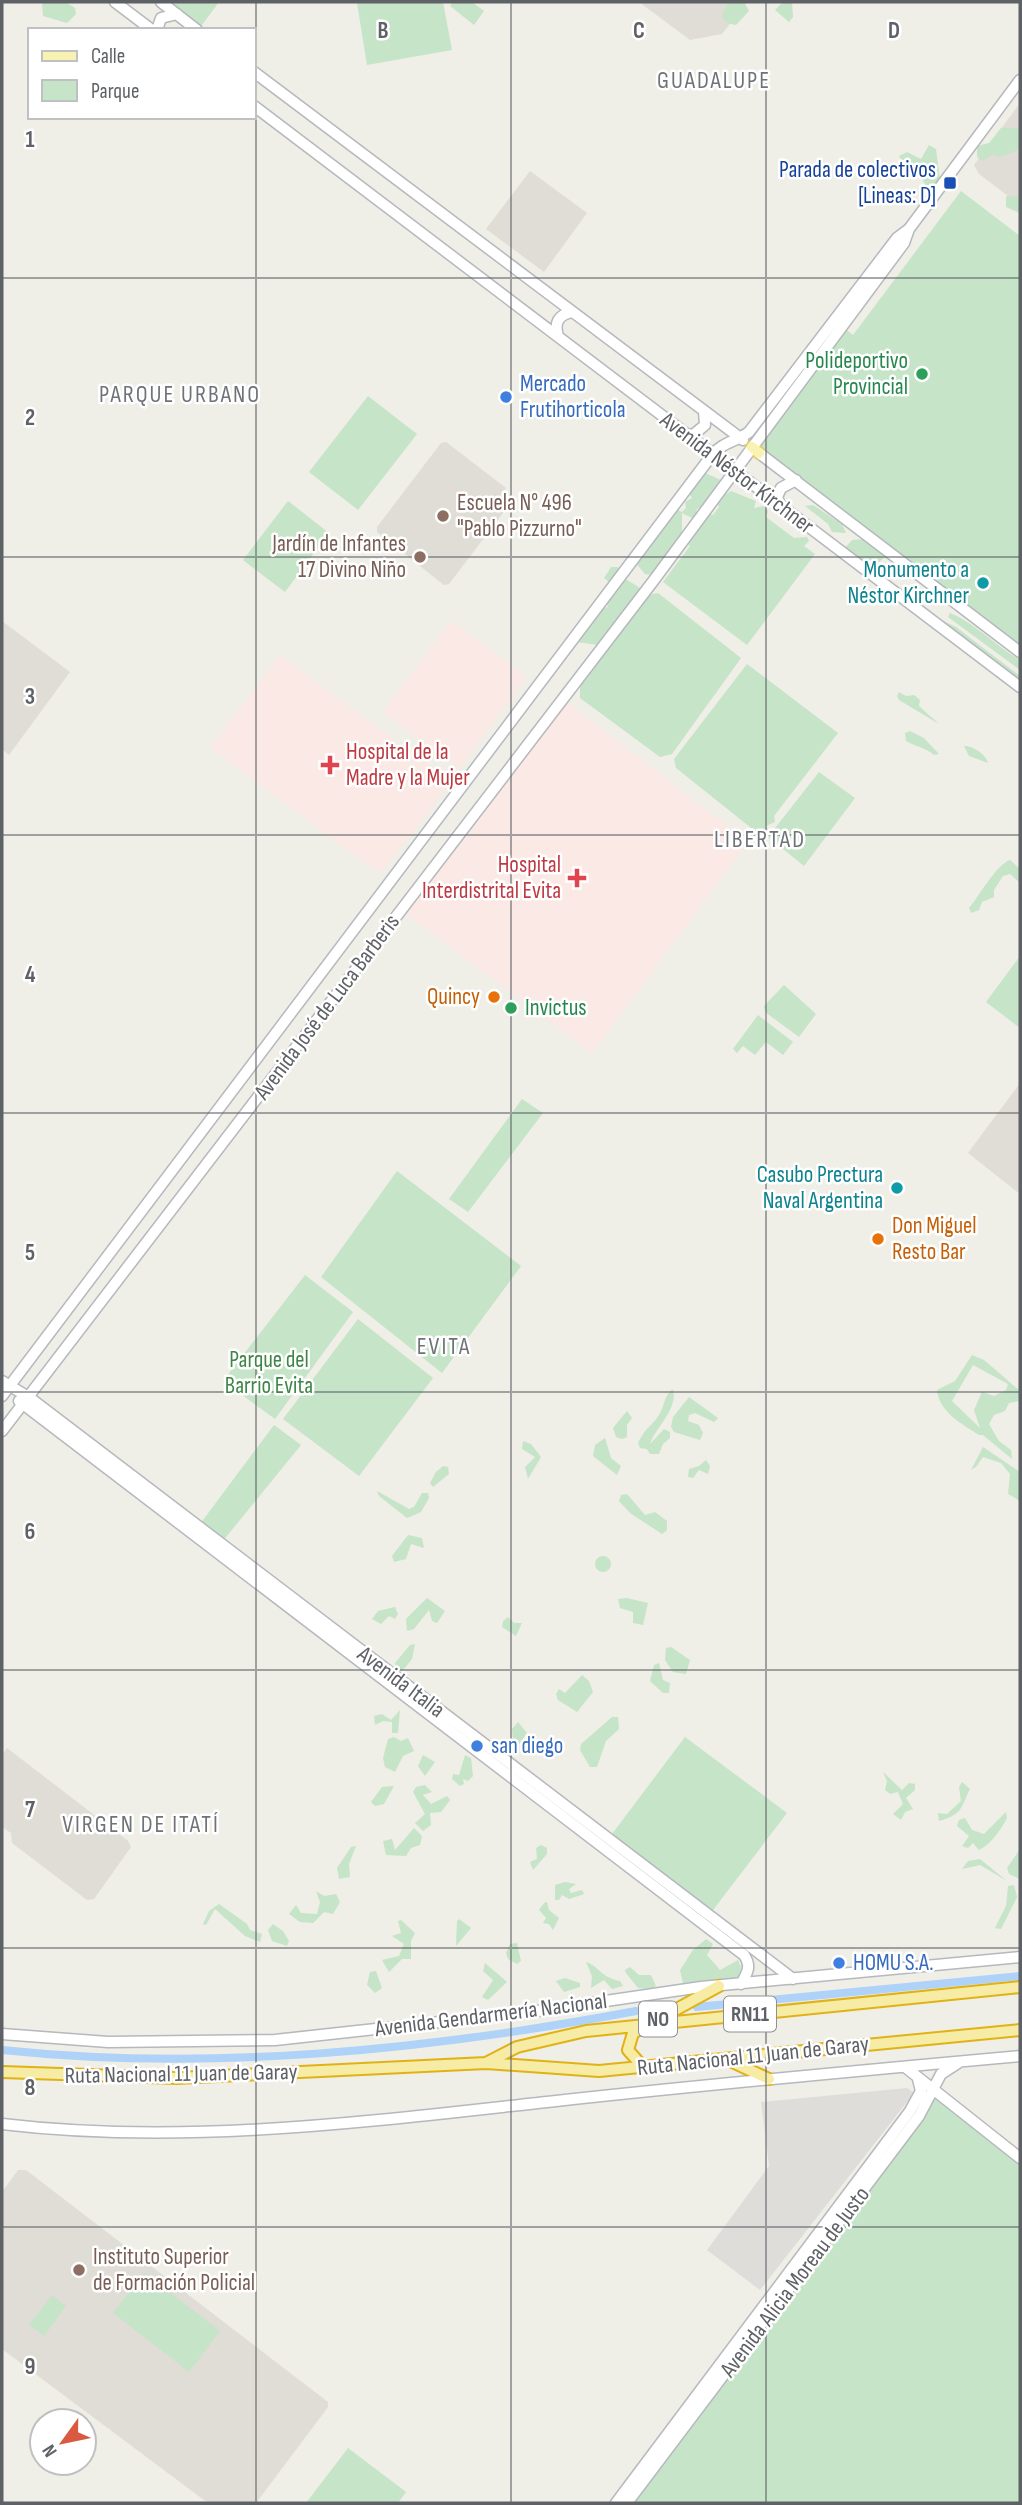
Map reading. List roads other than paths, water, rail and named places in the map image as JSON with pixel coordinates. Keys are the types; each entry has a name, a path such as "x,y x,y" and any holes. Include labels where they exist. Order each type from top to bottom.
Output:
{"highway":[{"name":"NO","path":"643,2067 628,2050 633,2033 719,1986"},
{"name":"Ruta Nacional 11 Juan de Garay","path":"486,2063 517,2047 586,2031 1020,1987"},
{"name":"Ruta Nacional 11 Juan de Garay","path":"2,2072 177,2078 486,2063 599,2071 1020,2030"},
{"path":"726,2059 769,2079"}],"main road":[{"path":"115,2 149,28"},
{"path":"161,2 194,28"},
{"path":"158,28 160,18 177,14"},
{"name":"Avenida Néstor Kirchner","path":"256,74 741,438 1020,652"},
{"path":"712,455 730,440 741,438 780,394 897,238 909,229 1020,80"},
{"name":"Avenida Néstor Kirchner","path":"256,108 1020,687"},
{"name":"Avenida José de Luca Barberis","path":"2,1431 734,471 755,450 904,243 909,229"},
{"path":"558,336 556,323 559,317 572,312"},
{"path":"686,434 693,435 705,425 704,411"},
{"name":"Avenida José de Luca Barberis","path":"2,1396 5,1384 712,455"},
{"path":"780,505 777,497 781,488 796,481"},
{"name":"Avenida Italia","path":"5,1384 744,1955 749,1962 749,1969 741,1984"},
{"name":"Avenida Italia","path":"26,1402 793,1979"},
{"name":"Avenida Gendarmería Nacional","path":"2,2034 121,2042 275,2040 411,2026 719,1986 1020,1958"},
{"path":"2,2124 145,2134 310,2128 769,2079 1020,2056"},
{"name":"Avenida Alicia Moreau de Justo","path":"627,2503 822,2247 934,2092 941,2074 959,2062"},
{"path":"905,2067 1020,2158"},
{"name":"Avenida Alicia Moreau de Justo","path":"616,2503 910,2111 921,2091 918,2079"}],"waterway":[{"path":"697,2007 1020,1976"},
{"path":"2,2050 160,2059 240,2058 479,2037 636,2011"}],"place":[{"name":"Parada de colectivos [Lineas: D]","path":"950,183"},
{"name":"Polideportivo Provincial","path":"922,374"},
{"name":"Mercado Frutihorticola","path":"506,397"},
{"name":"Escuela N° 496 \"Pablo Pizzurno\"","path":"443,516"},
{"name":"Jardín de Infantes 17 Divino Niño","path":"420,557"},
{"name":"Monumento a Néstor Kirchner","path":"983,583"},
{"name":"Hospital de la Madre y la Mujer","path":"330,765"},
{"name":"Hospital Interdistrital Evita","path":"577,878"},
{"name":"Quincy","path":"494,997"},
{"name":"Invictus","path":"511,1008"},
{"name":"Casubo Prectura Naval Argentina","path":"897,1188"},
{"name":"Don Miguel Resto Bar","path":"878,1239"},
{"name":"san diego","path":"477,1746"},
{"name":"HOMU S.A.","path":"839,1963"},
{"name":"Instituto Superior de Formación Policial","path":"79,2270"}],"district":[{"name":"GUADALUPE","path":"714,80"},
{"name":"PARQUE URBANO","path":"180,394"},
{"name":"LIBERTAD","path":"760,839"},
{"name":"EVITA","path":"444,1346"},
{"name":"VIRGEN DE ITATÍ","path":"141,1824"}],"park label":[{"name":"Parque del Barrio Evita","path":"269,1373"}]}
